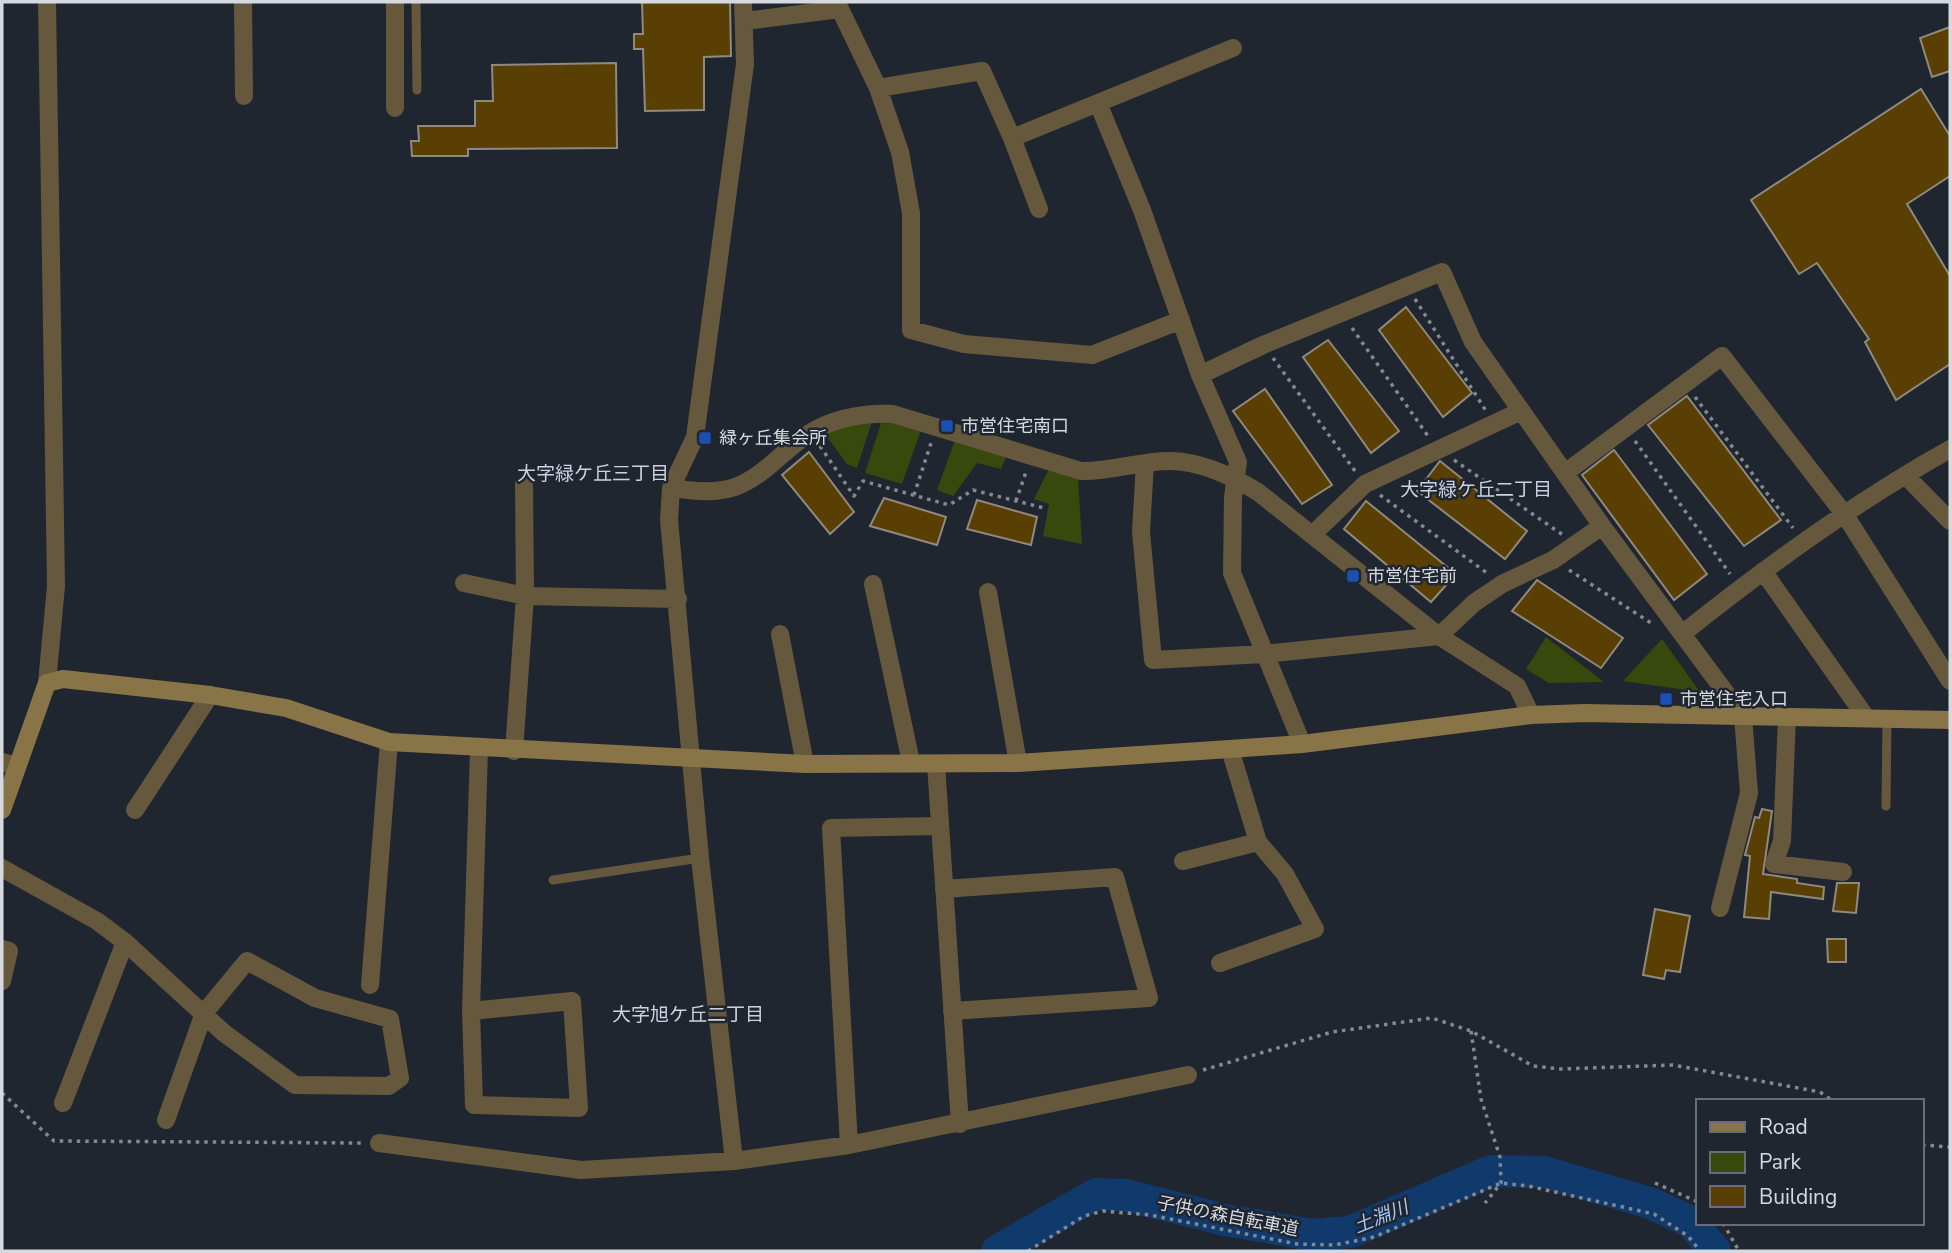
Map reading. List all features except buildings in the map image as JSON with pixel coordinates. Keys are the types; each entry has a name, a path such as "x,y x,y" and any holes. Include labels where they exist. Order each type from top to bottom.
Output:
{"street":[{"path":"2,810 10,764 47,683 57,586 47,2"},
{"path":"243,2 244,96"},
{"path":"395,2 395,108"},
{"path":"734,1161 701,858 669,520 671,488 695,437 745,64 743,2"},
{"path":"745,21 840,9 878,88 900,152 911,213 911,330 964,344 1092,355 1181,320"},
{"path":"1012,138 1233,48"},
{"path":"878,88 982,71 1012,138 1039,209"},
{"path":"1098,103 1142,210 1200,375 1238,462 1232,573 1302,744"},
{"path":"1200,375 1340,312 1441,272 1473,342 1602,526 1743,716 1749,793 1720,908"},
{"path":"1564,473 1722,356 1845,515 1950,681"},
{"path":"1312,535 1365,484 1436,448 1521,411"},
{"path":"671,488 706,492 735,487 764,471 810,433 841,418 868,413 893,414 1081,471 1100,472 1171,461 1196,464 1236,479 1258,492 1439,636 1517,686 1531,715"},
{"path":"1682,634 1803,541 1950,449"},
{"path":"1145,463 1141,532 1153,660 1265,654 1439,636 1474,604 1502,584 1553,560 1602,526"},
{"path":"1905,475 1950,521"},
{"path":"514,751 525,596 524,484"},
{"path":"1763,571 1865,716"},
{"path":"464,583 525,596 678,599"},
{"path":"873,584 911,762"},
{"path":"988,592 1018,763"},
{"path":"780,634 805,764"},
{"path":"47,683 63,679 209,695 286,708 389,742 514,751 805,764 1018,763 1230,749 1302,744 1531,715 1586,713 1865,716 1950,720"},
{"path":"135,810 209,695"},
{"path":"1787,717 1782,841 1774,864 1843,872"},
{"path":"370,985 389,742"},
{"path":"471,1011 572,1001 579,1108 474,1105 471,1011 478,749"},
{"path":"1220,963 1315,929 1285,874 1258,842 1230,749"},
{"path":"936,764 960,1124"},
{"path":"849,1145 831,828 940,826"},
{"path":"1183,861 1258,842"},
{"path":"2,868 97,921 125,942 204,1013 224,1033 295,1085 389,1086 400,1078 390,1019 315,998 247,961 204,1013 166,1121"},
{"path":"944,889 1115,877 1149,998 953,1011"},
{"path":"63,1103 125,942"},
{"path":"2,949 9,951 2,981"},
{"path":"379,1143 581,1170 734,1161 849,1145 960,1124 1188,1075"}],"lane":[{"path":"416,2 417,90"},
{"path":"1886,806 1887,718"},
{"path":"553,880 701,858"}],"path":[{"path":"1407,285 1494,424"},
{"path":"1340,312 1436,448 1576,543"},
{"path":"1264,345 1365,484 1502,584"},
{"path":"1685,384 1803,541"},
{"path":"914,495 936,428"},
{"path":"1626,428 1740,588"},
{"path":"810,433 854,496 863,481 949,505 973,490 1044,508"},
{"path":"1016,500 1031,456"},
{"path":"1553,560 1653,625"},
{"path":"1188,1075 1332,1032 1432,1018 1471,1031 1533,1066 1562,1069 1673,1065 1820,1092 1830,1099"},
{"path":"1471,1031 1481,1099 1500,1157 1501,1181 1485,1203"},
{"path":"2,1093 54,1142 379,1143"},
{"path":"1924,1145 1950,1147"},
{"path":"1501,1181 1654,1214 1688,1236 1700,1251"},
{"name":"子供の森自転車道","path":"1028,1251 1084,1216 1103,1211 1150,1215 1297,1244 1335,1245 1374,1237 1501,1181"},
{"path":"1655,1183 1696,1201"},
{"path":"1724,1225 1739,1251"}],"green space":[{"path":"873,418 857,468 847,464 824,433"},
{"path":"882,420 922,427 902,484 865,473"},
{"path":"956,437 1008,452 1001,469 977,463 953,496 937,490"},
{"path":"1049,469 1078,478 1082,544 1043,536 1049,504 1034,499"},
{"path":"1546,637 1604,682 1549,683 1526,669"},
{"path":"1662,639 1700,692 1623,681"}],"waterway":[{"name":"土淵川","path":"997,1251 1096,1194 1125,1195 1225,1220 1312,1235 1350,1232 1491,1171 1544,1172 1650,1203 1691,1222 1715,1251"}],"place":[{"name":"市営住宅南口","path":"947,426"},
{"name":"緑ヶ丘集会所","path":"705,438"},
{"name":"市営住宅前","path":"1353,576"},
{"name":"市営住宅入口","path":"1666,699"}],"district":[{"name":"大字緑ケ丘三丁目","path":"593,474"},
{"name":"大字緑ケ丘二丁目","path":"1476,490"},
{"name":"大字旭ケ丘二丁目","path":"688,1015"}]}
